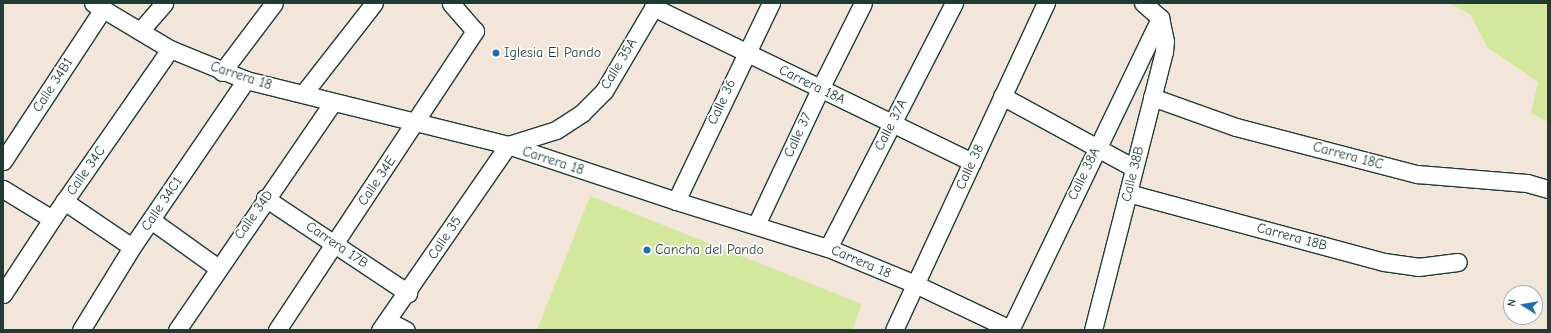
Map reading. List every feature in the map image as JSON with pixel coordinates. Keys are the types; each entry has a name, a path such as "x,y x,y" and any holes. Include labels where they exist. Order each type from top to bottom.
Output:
{"street":[{"path":"140,31 164,3"},
{"path":"222,72 274,3"},
{"path":"303,94 374,3"},
{"name":"Calle 34E","path":"277,330 417,121 475,31 451,3"},
{"name":"Calle 36","path":"676,201 771,3"},
{"name":"Calle 37","path":"756,225 820,88 863,3"},
{"name":"Calle 37A","path":"828,248 954,3"},
{"name":"Calle 38","path":"894,330 1046,3"},
{"path":"1143,3 1160,18"},
{"name":"Carrera 18A","path":"654,5 746,53 972,162"},
{"name":"Calle 35A","path":"508,146 556,130 582,113 604,91 654,5"},
{"name":"Carrera 18","path":"98,6 170,48 222,72 246,80 417,121 508,146 676,201 828,248 915,284 1011,330"},
{"name":"Calle 34B1","path":"3,161 98,6"},
{"name":"Calle 38B","path":"1098,330 1128,192 1164,52 1165,41 1160,18"},
{"name":"Calle 38A","path":"1011,330 1160,18"},
{"name":"Calle 34C","path":"3,294 52,219 170,48"},
{"name":"Calle 34C1","path":"81,330 132,247 152,220 246,80"},
{"path":"1002,96 1134,168"},
{"name":"Carrera 18C","path":"1152,98 1236,127 1417,174 1527,183 1548,189"},
{"name":"Calle 34D","path":"177,330 265,198 333,102"},
{"name":"Calle 35","path":"384,325 408,293 508,146"},
{"path":"3,189 52,219"},
{"name":"Carrera 18B","path":"1128,192 1384,262 1418,267 1458,262"},
{"name":"Carrera 17B","path":"265,198 408,293"},
{"path":"64,202 132,247"},
{"path":"152,220 218,268"},
{"path":"384,325 406,330"}],"green space":[{"path":"1449,3 1548,3 1548,122 1531,113 1538,82 1488,48 1470,14"},
{"name":"Cancha del Pando","path":"590,196 862,304 852,330 537,330"}],"place":[{"name":"Iglesia El Pando","path":"496,53"},
{"name":"Cancha del Pando","path":"647,250"}]}
